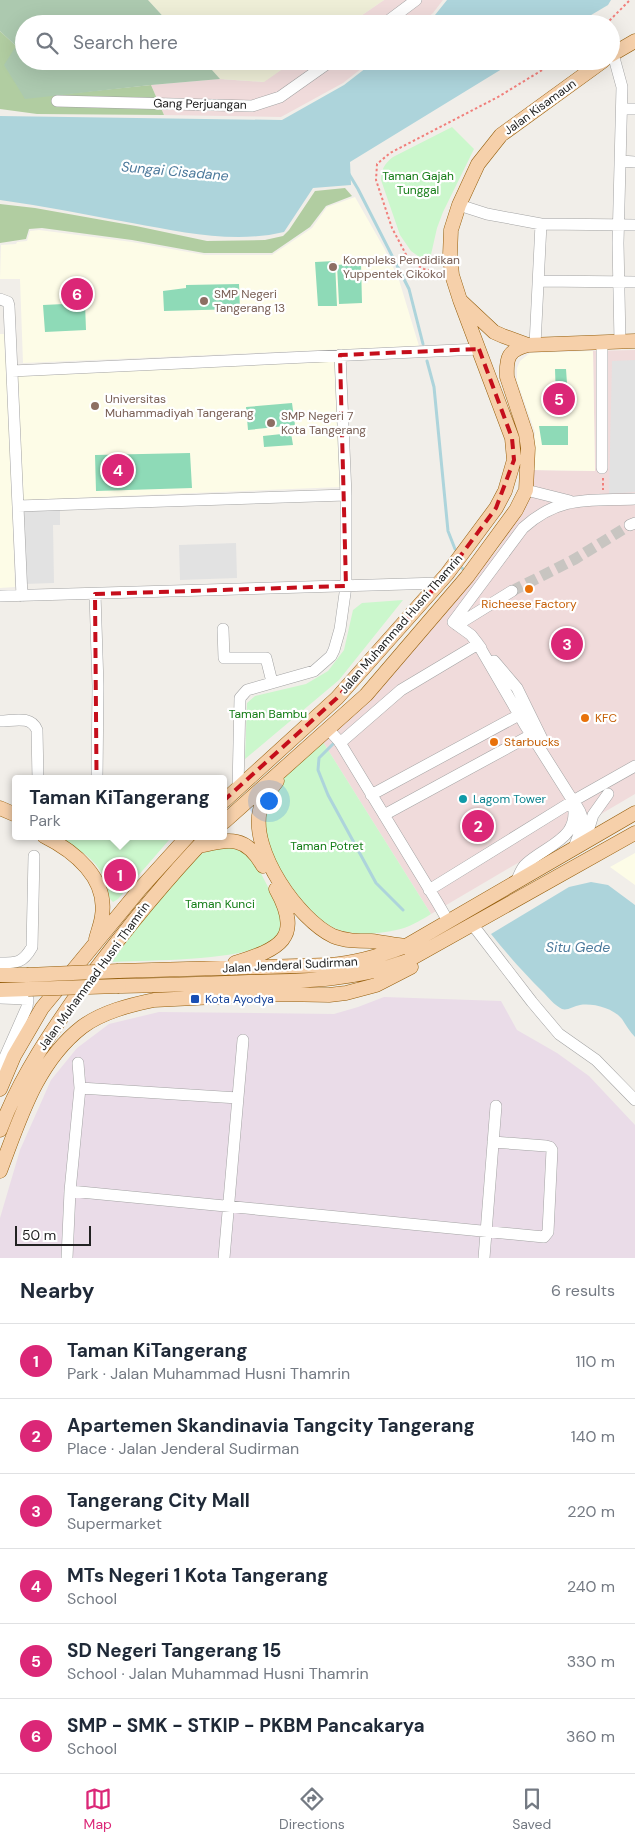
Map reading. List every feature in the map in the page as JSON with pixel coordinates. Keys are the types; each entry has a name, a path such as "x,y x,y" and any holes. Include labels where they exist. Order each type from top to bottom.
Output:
{"main road":[{"name":"Jalan Kisamaun","path":"620,50 635,41"},
{"name":"Jalan Kisamaun","path":"460,300 452,276 451,230 459,205 478,164 501,135 591,70"},
{"path":"460,300 494,332 532,345 635,341"},
{"name":"Jalan Muhammad Husni Thamrin","path":"227,798 341,694 440,583 496,508 508,484 514,460 512,438 460,300"},
{"name":"Jalan Muhammad Husni Thamrin","path":"227,819 300,752 354,706 441,610 507,523 526,490 528,448 526,434 507,378 506,368 509,356 514,350 532,345"},
{"path":"341,694 344,700 354,706"},
{"path":"300,752 269,792 259,810 259,830 266,857 282,885 294,901 308,918 323,930 336,937 351,941 406,946"},
{"path":"0,808 12,813"},
{"name":"Jalan Jenderal Sudirman","path":"0,976 354,963 377,958 406,946 635,813"},
{"path":"0,818 12,822"},
{"name":"Jalan Jenderal Sudirman","path":"0,990 308,981 348,977 381,970 407,961 635,833"},
{"path":"51,840 71,852 90,871 98,883 102,896 102,915 94,944"},
{"name":"Jalan Muhammad Husni Thamrin","path":"0,1089 14,1056 42,1008 140,889 184,840"},
{"path":"203,841 231,841 249,846 256,853 288,915 288,926 284,937 277,946 266,953 218,969"},
{"name":"Jalan Muhammad Husni Thamrin","path":"0,1130 29,1067 56,1024 157,890 203,841"},
{"path":"0,1171 28,1097 42,1073 62,1046 84,1026 108,1014 154,1000 279,994 329,995 360,990 418,963 441,941"}],"street":[{"path":"396,15 416,0"},
{"name":"Gang Perjuangan","path":"57,101 252,106 280,96 318,70"},
{"path":"615,70 622,87 618,282 620,342"},
{"path":"622,109 635,109"},
{"path":"621,162 635,162"},
{"path":"459,205 487,214 541,224 635,225"},
{"path":"532,345 539,281 541,224"},
{"path":"539,281 635,282"},
{"path":"0,299 8,302 9,306 22,596"},
{"path":"602,342 602,468"},
{"path":"12,371 479,349"},
{"path":"238,789 240,698 242,693 272,682 314,671 331,656 340,630 346,586 346,495 340,355"},
{"path":"526,490 570,501 635,500"},
{"path":"18,506 346,495"},
{"path":"455,623 522,528 535,517 552,507 570,501"},
{"path":"0,596 440,583"},
{"path":"455,623 512,591"},
{"path":"95,594 98,775"},
{"path":"441,610 478,644 517,688 573,801 573,825 567,835 524,865 516,882"},
{"path":"223,629 224,658 266,658 272,682"},
{"path":"478,644 531,735 573,801 582,811 583,821 579,845"},
{"path":"340,743 401,690 478,644"},
{"path":"371,794 519,715"},
{"path":"0,721 27,720 35,726 37,730 38,775"},
{"path":"328,729 340,743 448,922"},
{"path":"384,815 531,735"},
{"path":"429,890 573,801 635,766"},
{"path":"579,845 593,815 608,794"},
{"path":"0,963 16,962 26,957 32,947 34,856"},
{"path":"472,924 559,1034 596,1060 635,1100"},
{"path":"0,998 28,999 27,1008 0,1068"},
{"path":"224,1258 243,1040"},
{"path":"66,1258 70,1191 80,1088 78,1063"},
{"path":"80,1088 238,1098"},
{"path":"484,1258 496,1106"},
{"path":"70,1191 544,1237 548,1232 552,1150 546,1146 493,1142"}],"path":[{"path":"615,15 630,0"},
{"path":"452,276 410,262 389,220 376,180 377,164 390,153 498,97 542,70"},
{"path":"602,468 604,500"}],"highlighted area":[{"path":"479,349 512,438 514,460 496,508 447,574 337,698 209,814 179,830 97,833 95,594 346,586 340,355"}],"shaded area":[{"path":"0,0 148,0 162,15 15,15 15,45 0,31"},
{"path":"148,0 384,0 362,15 162,15"},
{"path":"384,0 443,0 431,15 362,15"},
{"path":"15,48 15,70 212,70 220,79 25,99 4,65"},
{"path":"212,70 281,70 264,82 220,79"},
{"path":"281,70 360,70 343,83 281,117 164,115 151,85 220,79 263,82"},
{"path":"355,197 384,248 399,280 419,346 23,363 20,279 0,279 1,245 27,241 30,231 39,230 132,242 205,255 272,255 312,228 327,207"},
{"path":"0,334 4,334 5,357 7,358 15,587 0,588"},
{"path":"635,350 635,794 431,914 323,742 359,711 498,549 523,508 532,470 595,471 593,351"},
{"path":"593,351 595,471 532,470 535,432 517,381 517,368 520,361 530,353"},
{"path":"635,360 635,492 609,494 612,361"},
{"path":"335,361 341,487 23,500 18,374"},
{"path":"60,506 60,525 53,525 54,583 24,584 22,508"},
{"path":"236,543 237,578 180,580 179,545"},
{"path":"635,853 635,885 610,867"},
{"path":"384,997 501,1001 517,1030 557,1053 589,1076 635,1125 635,1258 0,1258 0,1218 20,1150 51,1080 77,1048 109,1024 159,1012 334,1014"}],"green space":[{"path":"0,31 15,45 15,70 20,70 25,98 151,85 164,115 37,114 0,109"},
{"name":"Taman Gajah Tunggal","path":"452,127 474,149 443,212 437,228 430,259 425,261 411,251 400,235 381,180 382,173 385,165 393,157"},
{"path":"345,188 352,196 326,206 310,227 272,253 204,253 132,240 42,228 29,229 26,239 0,243 0,204 35,208 136,226 207,241 265,240 283,236 315,191"},
{"path":"335,261 337,306 318,306 315,262"},
{"path":"361,263 362,303 339,304 337,265"},
{"path":"239,284 240,309 164,311 163,291 186,288 186,285"},
{"path":"85,303 86,330 45,332 43,305"},
{"path":"555,369 566,369 568,398 556,399"},
{"path":"292,403 295,425 248,430 246,407"},
{"path":"539,426 568,426 568,445 542,445"},
{"path":"291,433 293,445 264,447 263,436"},
{"path":"190,453 192,488 96,491 95,455"},
{"name":"Taman Bambu","path":"403,600 339,680 245,759 247,703 255,696 306,684 328,671 344,650 353,610 362,603"},
{"name":"Taman Potret","path":"323,742 431,914 414,924 397,930 366,934 350,933 332,927 320,919 298,895 288,882 273,855 266,833 266,803 270,794 283,778"},
{"path":"65,840 169,840 118,899 113,902 96,864 86,855 67,844"},
{"name":"Taman Kunci","path":"232,845 253,858 280,910 281,926 279,933 274,939 262,947 221,956 111,962 191,858 218,847"}],"water":[{"path":"447,0 611,0 608,5 591,15 435,15"},
{"name":"Sungai Cisadane","path":"363,70 500,70 350,162 351,185 313,188 284,232 246,237 208,235 0,200 0,116 282,120 344,85"},
{"name":"Situ Gede","path":"591,882 608,885 635,905 635,1037 622,1019 608,1009 585,1005 566,1009 559,1007 522,970 491,934 569,887"}],"waterway":[{"path":"349,174 409,289 423,344"},
{"path":"427,361 434,387 448,531 455,549"},
{"path":"334,743 319,758 318,770 328,795 376,883 403,910"}],"tunnel":[{"path":"512,591 575,559 630,525"}],"place":[{"name":"Kompleks Pendidikan Yuppentek Cikokol","path":"333,267"},
{"name":"SMP - SMK - STKIP - PKBM Pancakarya","path":"77,294"},
{"name":"SMP Negeri Tangerang 13","path":"204,301"},
{"name":"SD Negeri Tangerang 15","path":"559,399"},
{"name":"Universitas Muhammadiyah Tangerang","path":"95,406"},
{"name":"SMP Negeri 7 Kota Tangerang","path":"271,423"},
{"name":"MTs Negeri 1 Kota Tangerang","path":"118,470"},
{"name":"Richeese Factory","path":"529,589"},
{"name":"Tangerang City Mall","path":"567,644"},
{"name":"KFC","path":"585,718"},
{"name":"Starbucks","path":"494,742"},
{"name":"Lagom Tower","path":"463,799"},
{"name":"Apartemen Skandinavia Tangcity Tangerang","path":"478,826"},
{"name":"Taman KiTangerang","path":"120,875"},
{"name":"Kota Ayodya","path":"195,999"}]}
